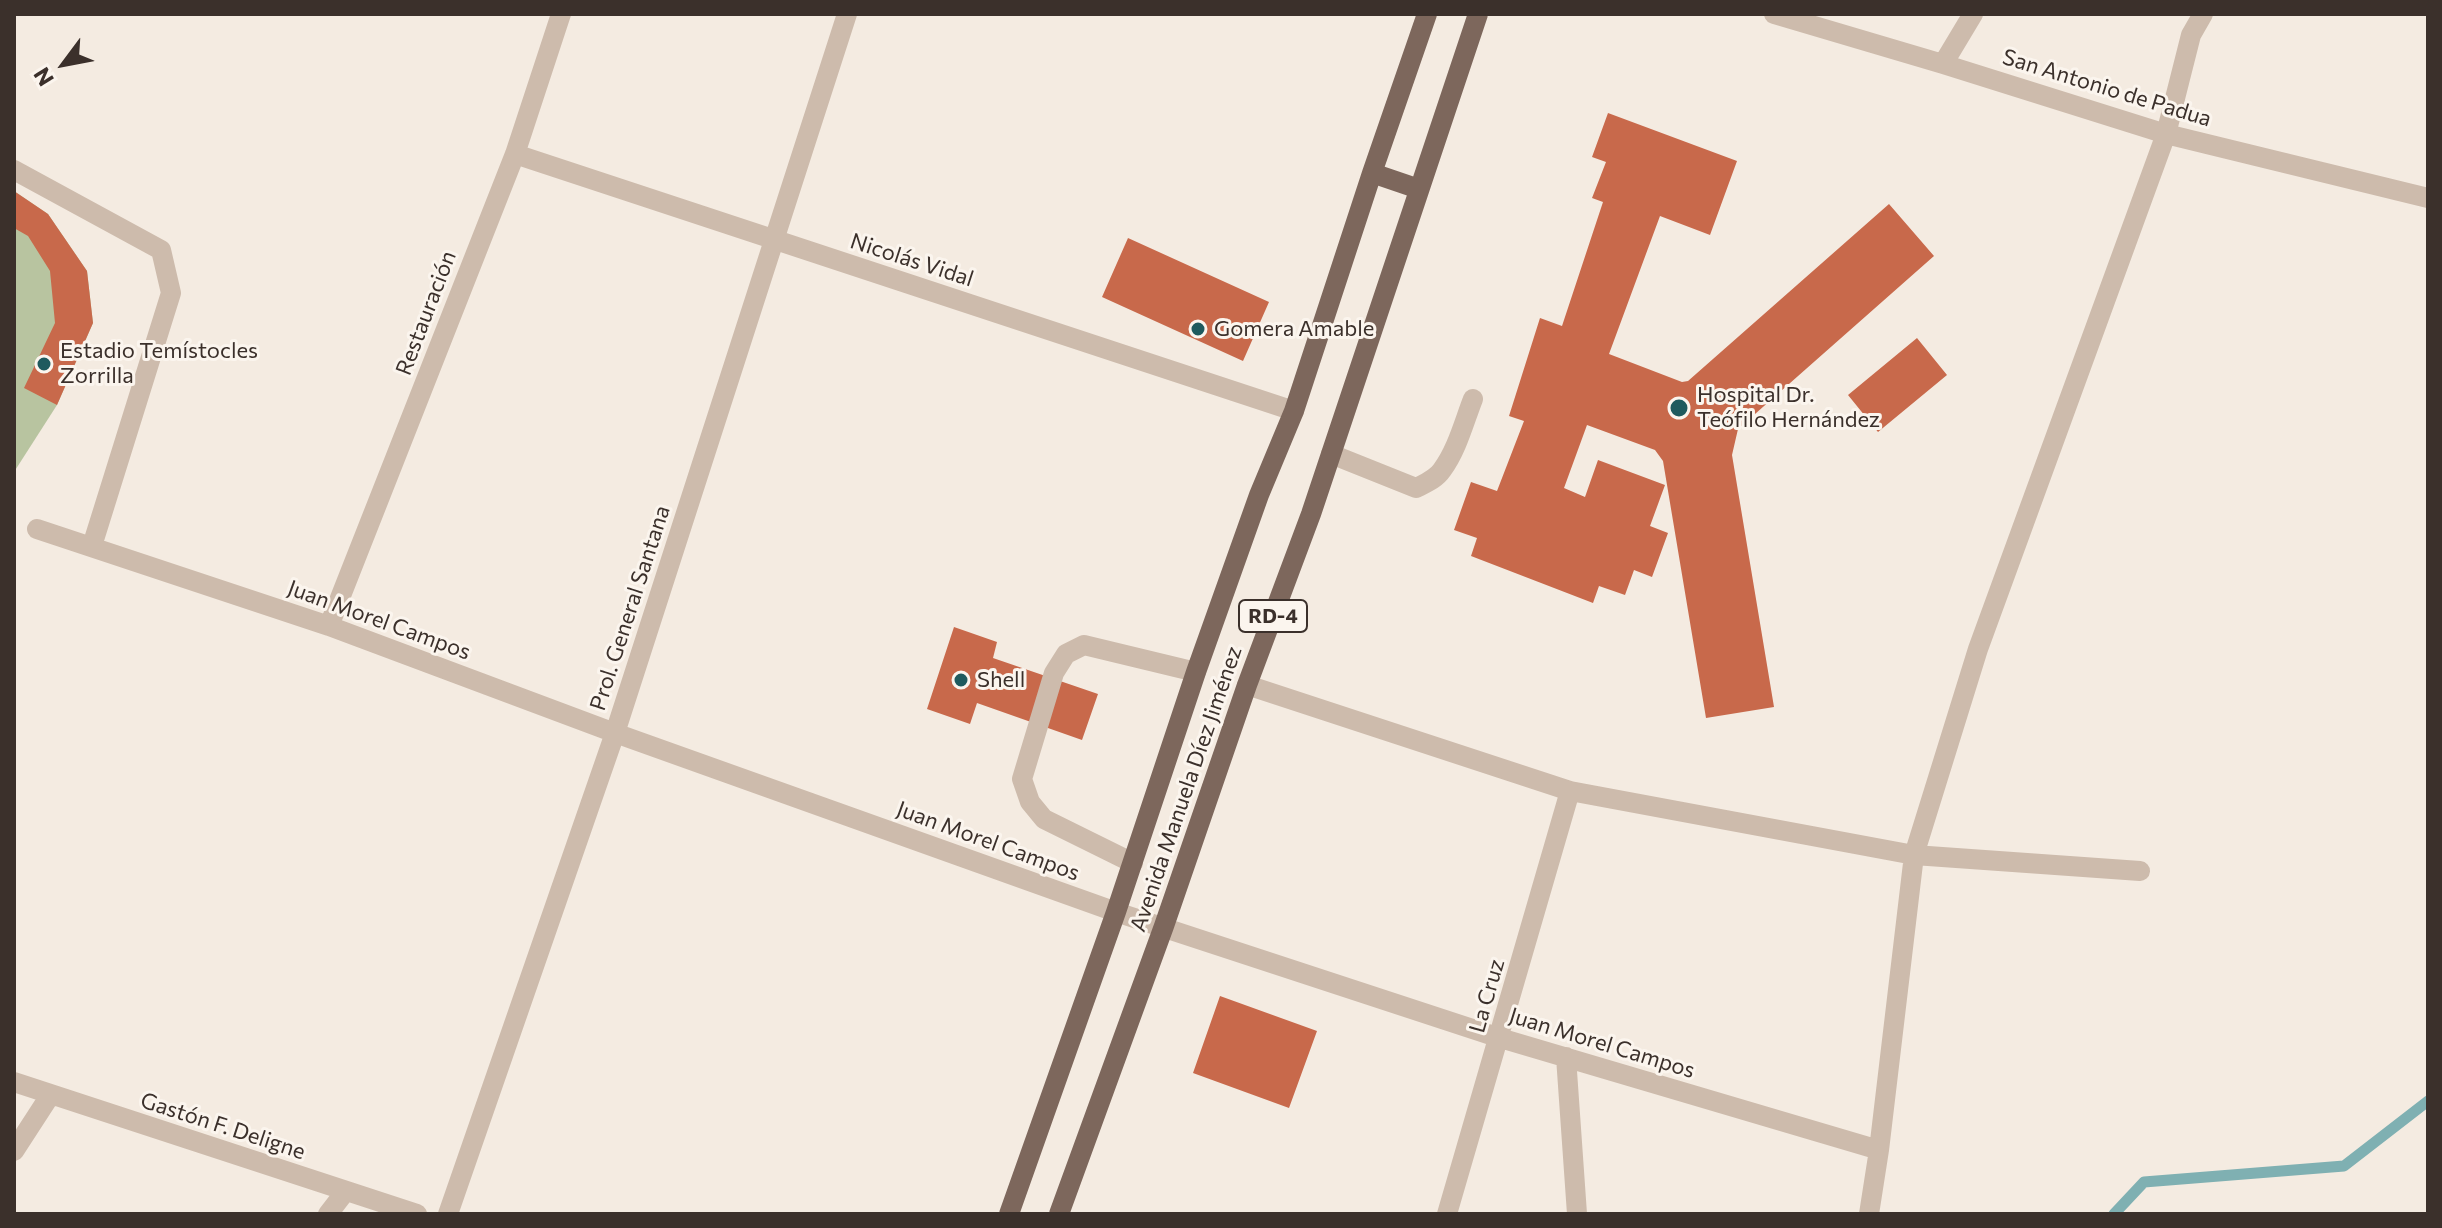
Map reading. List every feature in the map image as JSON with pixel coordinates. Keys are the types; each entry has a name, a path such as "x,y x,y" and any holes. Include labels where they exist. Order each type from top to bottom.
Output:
{"main road":[{"name":"Avenida Manuela Díez Jiménez","path":"1009,1214 1133,863 1196,672 1259,495 1294,411 1427,14"},
{"name":"Avenida Manuela Díez Jiménez","path":"1059,1214 1311,514 1478,14"},
{"path":"1372,173 1419,189"}],"street":[{"name":"Restauración","path":"329,626 515,154 561,14"},
{"name":"Prol. General Santana","path":"448,1214 615,733 847,14"},
{"name":"San Antonio de Padua","path":"1774,14 2166,134 2428,198"},
{"path":"1943,64 1973,14"},
{"path":"1869,1214 1914,855 1978,649 2166,134 2191,35 2203,14"},
{"name":"Nicolás Vidal","path":"515,154 1294,411"},
{"path":"14,170 161,250 171,293 92,546"},
{"path":"1331,454 1416,488 1431,481 1442,470 1473,399"},
{"name":"Juan Morel Campos","path":"37,529 329,626 615,733 1116,912 1500,1038 1879,1150"},
{"path":"1133,863 1044,819 1030,802 1022,779 1054,673 1066,654 1084,645 1196,672"},
{"path":"1247,685 1570,791 1914,855 2140,871"},
{"name":"La Cruz","path":"1447,1214 1570,791"},
{"path":"1566,1057 1577,1214"},
{"name":"Gastón F. Deligne","path":"14,1082 417,1214"},
{"path":"14,1151 51,1094"},
{"path":"328,1214 345,1192"}],"green space":[{"name":"Estadio Temístocles Zorrilla","path":"14,191 48,214 87,271 93,323 57,405 14,472"}],"building":[{"path":"1608,113 1737,161 1710,235 1660,216 1609,354 1682,382 1688,381 1889,204 1934,256 1738,429 1732,455 1774,707 1706,718 1663,461 1655,450 1587,425 1564,488 1585,497 1598,460 1665,485 1650,526 1668,533 1652,577 1634,570 1625,595 1599,586 1593,603 1471,556 1477,538 1454,530 1471,482 1497,491 1524,421 1509,416 1540,318 1562,326 1603,202 1592,198 1606,162 1592,157"},
{"path":"14,191 48,214 87,271 93,323 57,405 24,388 55,323 50,271 28,236 14,228"},
{"path":"1128,238 1269,302 1243,361 1102,297"},
{"path":"1917,338 1947,375 1878,432 1848,395"},
{"path":"954,627 997,642 993,658 1098,694 1082,740 977,703 970,724 927,709"},
{"path":"1220,996 1317,1031 1289,1108 1193,1073"}],"waterway":[{"path":"2114,1214 2144,1182 2344,1166 2428,1101"}],"place":[{"name":"Gomera Amable","path":"1198,329"},
{"name":"Estadio Temístocles Zorrilla","path":"44,364"},
{"name":"Hospital Dr. Teófilo Hernández","path":"1679,408"},
{"name":"Shell","path":"961,680"}]}
